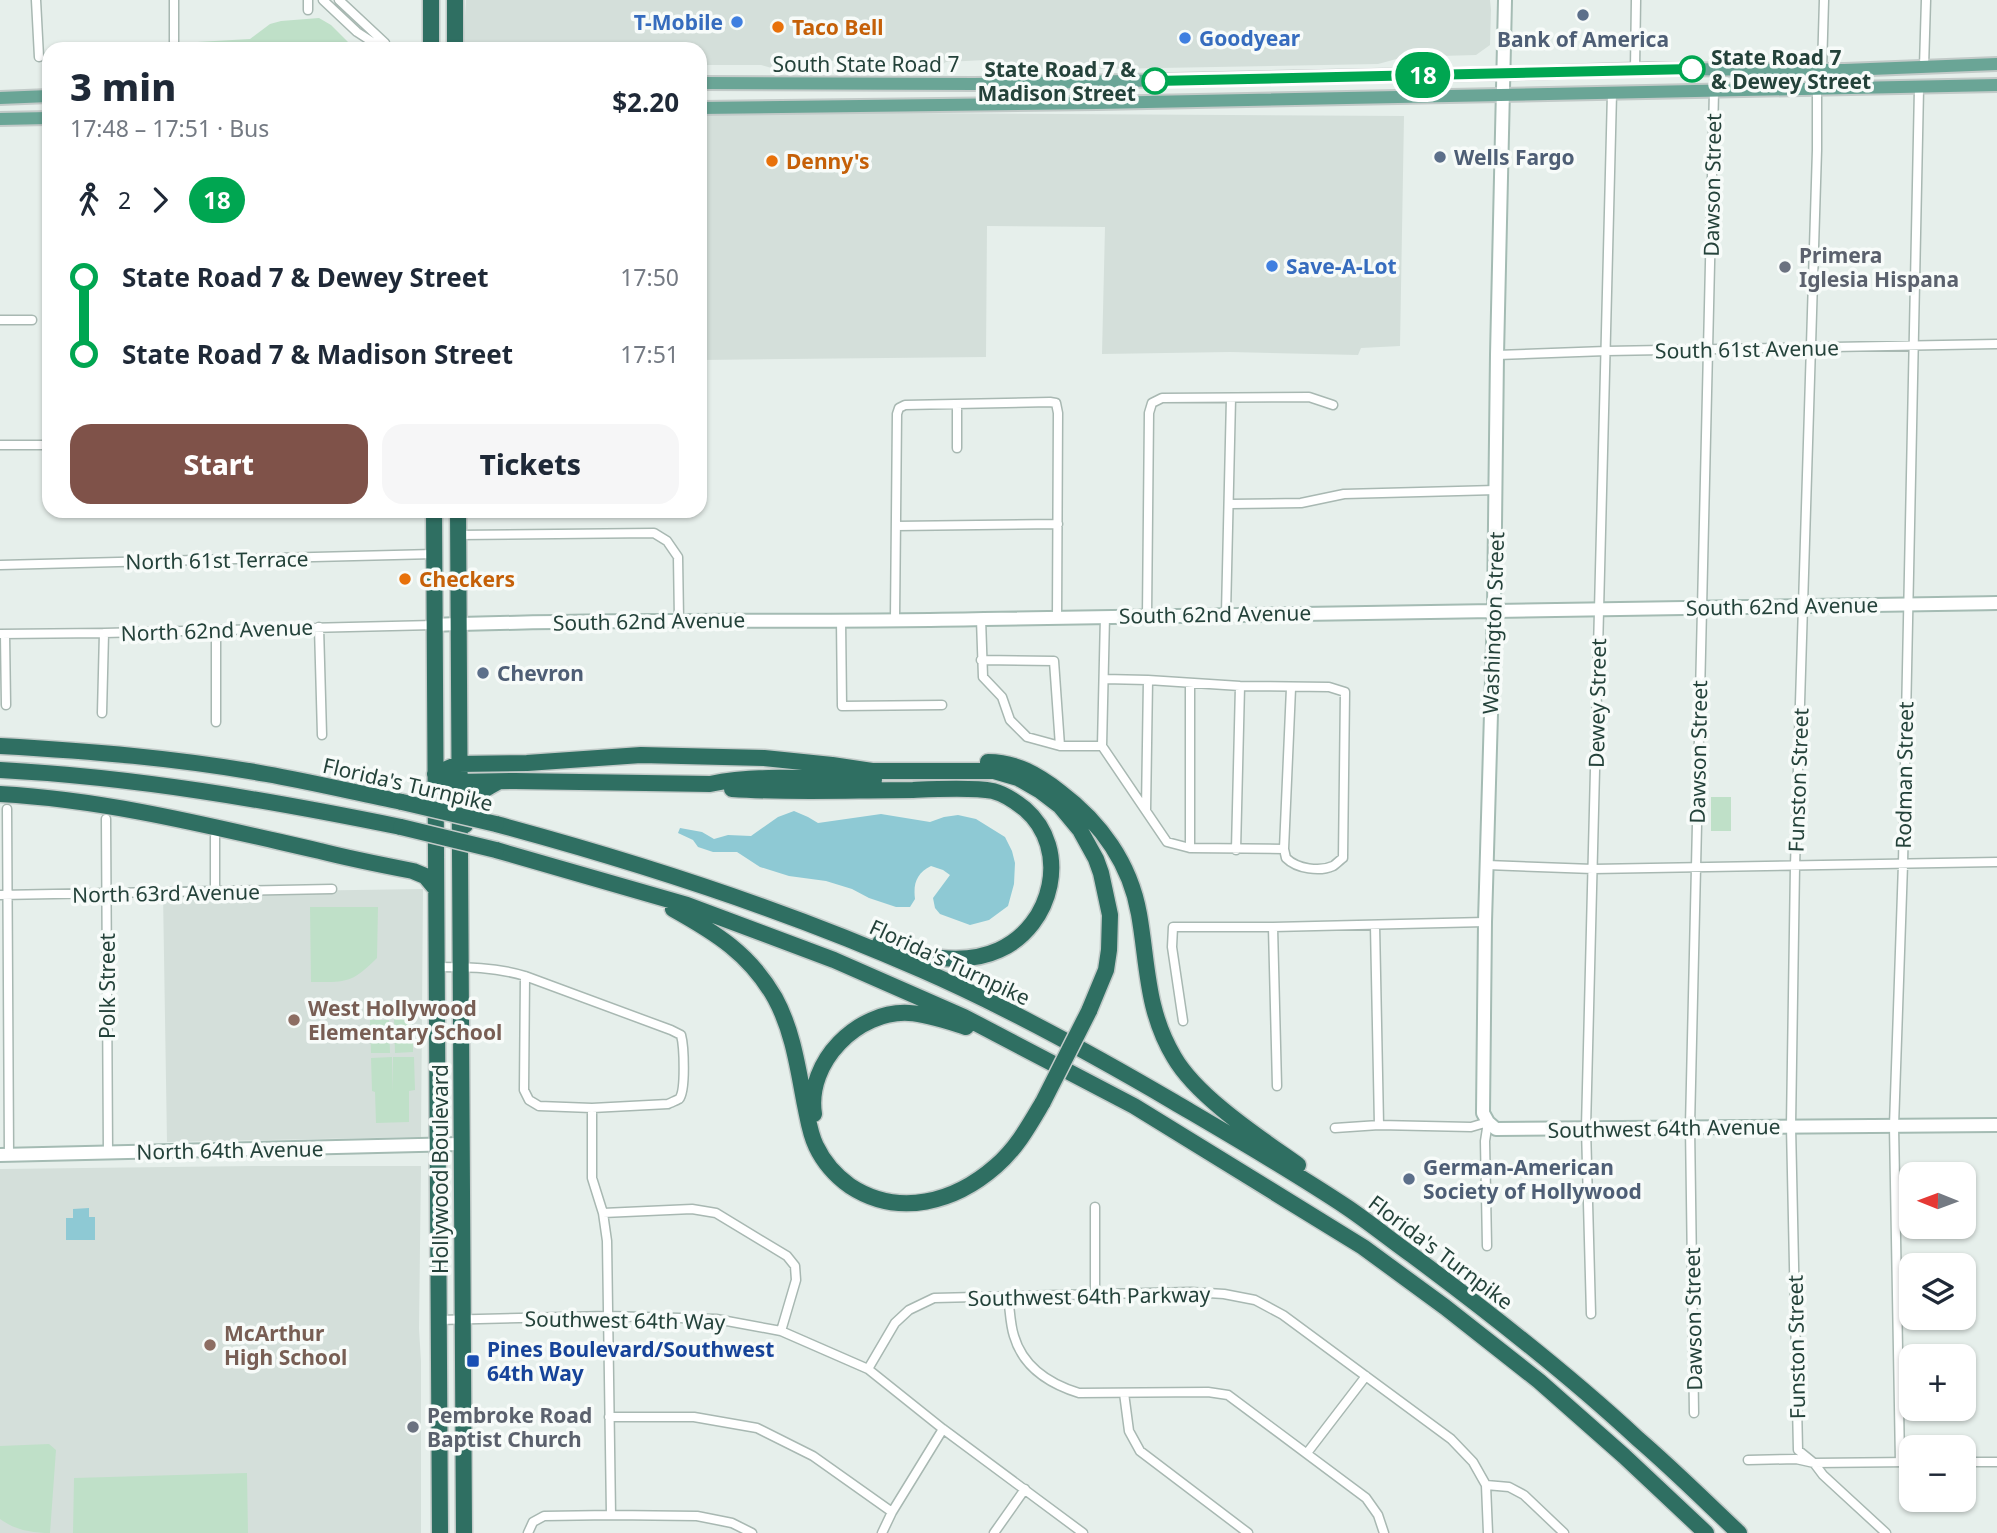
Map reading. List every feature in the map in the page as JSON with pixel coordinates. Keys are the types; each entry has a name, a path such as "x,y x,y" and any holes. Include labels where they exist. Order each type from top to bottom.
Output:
{"highway":[{"path":"431,0 432,42"},
{"path":"455,0 455,42"},
{"name":"Hollywood Boulevard","path":"433,518 440,1533"},
{"name":"Hollywood Boulevard","path":"458,518 464,1533"},
{"name":"Florida's Turnpike","path":"0,746 190,763 265,774 496,824 673,875 839,935 924,971 1044,1028 1244,1143 1350,1209 1450,1283 1550,1363 1637,1437 1740,1533"},
{"path":"435,774 458,764 527,763 641,755 764,758 872,771 993,771 1018,778 1060,806 1080,830 1096,859 1108,901 1110,932 1106,970 1039,1098 1026,1131 1010,1153 984,1176 943,1198 920,1203 877,1200 840,1179 828,1167 816,1146 808,1121 791,1037 775,999 757,971 710,929 640,891"},
{"path":"832,765 873,761 998,762 1022,768 1046,781 1079,806 1100,827 1118,854 1132,884 1158,1027 1175,1059 1192,1082 1215,1103 1324,1182 1350,1209"},
{"name":"Florida's Turnpike","path":"0,770 128,781 201,791 329,812 496,849 699,910 834,960 953,1012 1134,1106 1363,1247 1539,1381 1706,1533"},
{"path":"435,774 458,782 710,784 729,780 769,779 991,781 1013,786 1032,794 1052,809 1069,831 1086,862 1097,891 1102,928 1099,958 1085,1008"},
{"path":"459,851 470,804 477,793 501,781"},
{"path":"710,784 729,789 829,792 951,789 992,791 1013,799 1030,814 1045,834 1051,855 1051,874 1046,899 1037,920 1019,938 999,950 978,956 929,957 834,926 771,910"},
{"path":"0,794 78,800 229,829 414,871 425,876 435,888"},
{"path":"1012,1041 931,1016 908,1013 883,1014 860,1025 841,1040 819,1074 813,1108 820,1142 829,1159 853,1182 884,1195 906,1198 926,1195 967,1177 1001,1149 1039,1098"}],"main road":[{"name":"South State Road 7","path":"707,83 975,84 1635,69 1845,70 1997,64"},
{"path":"1785,90 1813,78 1822,69"},
{"path":"1817,89 1833,81 1845,70"},
{"path":"1218,100 1239,79"},
{"path":"1199,100 1239,79"},
{"name":"South State Road 7","path":"707,108 1997,85"},
{"path":"0,98 42,96"},
{"path":"0,120 42,118"}],"street":[{"path":"36,0 39,57"},
{"path":"174,0 174,42"},
{"path":"308,0 308,10"},
{"path":"323,0 357,32 372,42"},
{"path":"338,0 377,42"},
{"name":"Washington Street","path":"1487,1246 1485,1141 1488,1122 1483,1112 1485,922 1494,609 1504,0"},
{"path":"1635,69 1636,0"},
{"path":"1822,69 1824,0"},
{"path":"1924,67 1926,0"},
{"name":"Rodman Street","path":"1900,1435 1894,1126 1903,864 1919,88"},
{"name":"Funston Street","path":"1817,89 1795,866 1791,1126 1798,1450 1885,1533"},
{"name":"Dawson Street","path":"1694,1413 1690,1126 1714,91"},
{"name":"Dewey Street","path":"1591,1314 1586,1128 1612,93"},
{"path":"0,320 32,320"},
{"name":"South 61st Avenue","path":"1497,355 1997,344"},
{"path":"1147,616 1149,413 1152,403 1162,398 1309,397 1333,405"},
{"path":"1226,614 1231,398"},
{"path":"895,620 899,408 905,405 1051,402 1056,404 1058,412 1057,617"},
{"path":"957,404 957,449"},
{"path":"0,445 42,445"},
{"path":"1230,504 1301,503 1344,494 1496,490"},
{"path":"896,526 1058,524"},
{"path":"458,535 654,533 667,541 678,557 679,620"},
{"name":"North 61st Terrace","path":"0,565 434,554"},
{"name":"South 62nd Avenue","path":"434,625 1997,603"},
{"path":"1105,616 1102,746 1167,842 1190,848 1284,849"},
{"path":"981,619 983,677 1002,697 1010,720 1027,737 1060,746 1102,746"},
{"path":"841,620 842,706 942,705"},
{"name":"North 62nd Avenue","path":"2,634 434,625"},
{"path":"319,627 322,735"},
{"path":"216,631 216,722"},
{"path":"102,713 104,633"},
{"path":"2,634 6,705"},
{"path":"981,660 1054,661 1060,746"},
{"path":"1104,679 1291,688 1329,687 1345,692 1343,858 1334,866 1310,869 1298,867 1286,858 1284,849 1291,688"},
{"path":"1146,811 1148,680"},
{"path":"1190,683 1190,848"},
{"path":"1236,850 1240,686"},
{"path":"5,1155 4,895 7,809"},
{"name":"Polk Street","path":"106,818 108,1153"},
{"path":"215,837 215,892"},
{"path":"1488,865 1593,869 1997,862"},
{"name":"North 63rd Avenue","path":"4,895 332,889"},
{"path":"1183,1021 1172,947 1173,927 1485,922"},
{"path":"1375,925 1379,1125"},
{"path":"1273,927 1277,1086"},
{"path":"436,967 492,968 525,975 681,1035 683,1091 678,1099 668,1104 592,1108 539,1106 529,1101 524,1090 525,975"},
{"path":"592,1108 592,1178 603,1213 607,1241 611,1515"},
{"name":"Southwest 64th Avenue","path":"1335,1128 1379,1125 1471,1127 1488,1122 1496,1129 1997,1125"},
{"name":"North 64th Avenue","path":"5,1155 460,1144"},
{"path":"1095,1207 1095,1294"},
{"path":"603,1213 692,1209 716,1213 786,1256 795,1266 796,1280 781,1331"},
{"name":"Southwest 64th Parkway","path":"868,1369 895,1323 909,1310 934,1298 1191,1292 1224,1294 1255,1300 1283,1315 1451,1439 1473,1462 1486,1485"},
{"path":"1008,1297 1014,1336 1025,1360 1059,1387 1079,1393 1208,1392 1228,1395 1366,1498 1378,1515 1384,1533"},
{"name":"Southwest 64th Way","path":"438,1320 608,1316 716,1318 781,1331 868,1369 943,1429 1083,1533"},
{"path":"1307,1453 1366,1376"},
{"path":"1124,1393 1129,1431 1140,1451 1248,1533"},
{"path":"609,1418 694,1416 757,1428 813,1456 892,1512"},
{"path":"882,1533 943,1429"},
{"path":"1748,1460 1796,1459 1814,1463 1899,1462"},
{"path":"1976,1462 1997,1462"},
{"path":"1488,1533 1486,1485 1509,1487 1524,1495 1564,1533"},
{"path":"993,1533 1025,1489"},
{"path":"528,1533 533,1522 544,1516 611,1515 696,1516 732,1523 752,1533"}],"shaded area":[{"path":"466,0 1490,0 1491,10 1490,45 1476,55 1404,57 1378,64 1046,70 1027,66 996,66 985,60 946,62 933,71 918,71 898,66 845,66 836,61 814,61 801,70 782,71 761,65 707,65 707,42 463,42"},
{"path":"707,112 1404,116 1400,346 1361,348 1358,355 1230,352 1102,354 1105,227 987,226 986,357 707,360"},
{"name":"West Hollywood Elementary School","path":"423,889 421,1137 167,1142 163,893"},
{"name":"McArthur High School","path":"421,1166 421,1533 0,1533 0,1169"}],"green space":[{"path":"319,18 331,25 348,42 197,42 250,39 270,24"},
{"path":"1711,797 1731,797 1731,831 1711,831"},
{"path":"310,907 378,907 377,958 361,973 347,980 311,982"},
{"path":"394,1019 413,1019 413,1052 395,1053"},
{"path":"370,1020 389,1020 390,1053 371,1053"},
{"path":"392,1057 393,1092 393,1057 414,1057 415,1090 409,1091 409,1122 376,1123 371,1058"},
{"path":"49,1444 56,1450 50,1533 12,1526 0,1519 0,1446"},
{"path":"247,1473 248,1533 73,1533 74,1478"}],"water":[{"path":"794,811 818,823 881,814 930,822 958,815 976,819 1005,837 1012,851 1015,863 1014,884 1008,906 989,920 970,925 940,914 935,908 933,898 950,875 931,866 917,879 915,899 910,907 896,907 826,881 789,876 760,867 737,852 713,852 698,847 693,840 678,833 680,828 702,832 714,839 728,835 751,836 778,817"},
{"path":"89,1208 89,1217 95,1217 95,1240 66,1240 66,1218 73,1218 73,1209"}],"bus line":[{"name":"18","path":"1155,81 1692,69"}],"place":[{"name":"Bank of America","path":"1583,15"},
{"name":"T-Mobile","path":"737,22"},
{"name":"Taco Bell","path":"778,27"},
{"name":"Goodyear","path":"1185,38"},
{"name":"State Road 7 & Dewey Street","path":"1692,69"},
{"name":"State Road 7 & Madison Street","path":"1155,81"},
{"name":"Wells Fargo","path":"1440,157"},
{"name":"Denny's","path":"772,161"},
{"name":"Save-A-Lot","path":"1272,266"},
{"name":"Primera Iglesia Hispana","path":"1785,267"},
{"name":"Checkers","path":"405,579"},
{"name":"Chevron","path":"483,673"},
{"name":"West Hollywood Elementary School","path":"294,1020"},
{"name":"German-American Society of Hollywood","path":"1409,1179"},
{"name":"McArthur High School","path":"210,1345"},
{"name":"Pines Boulevard/Southwest 64th Way","path":"473,1361"},
{"name":"Pembroke Road Baptist Church","path":"413,1427"}]}
